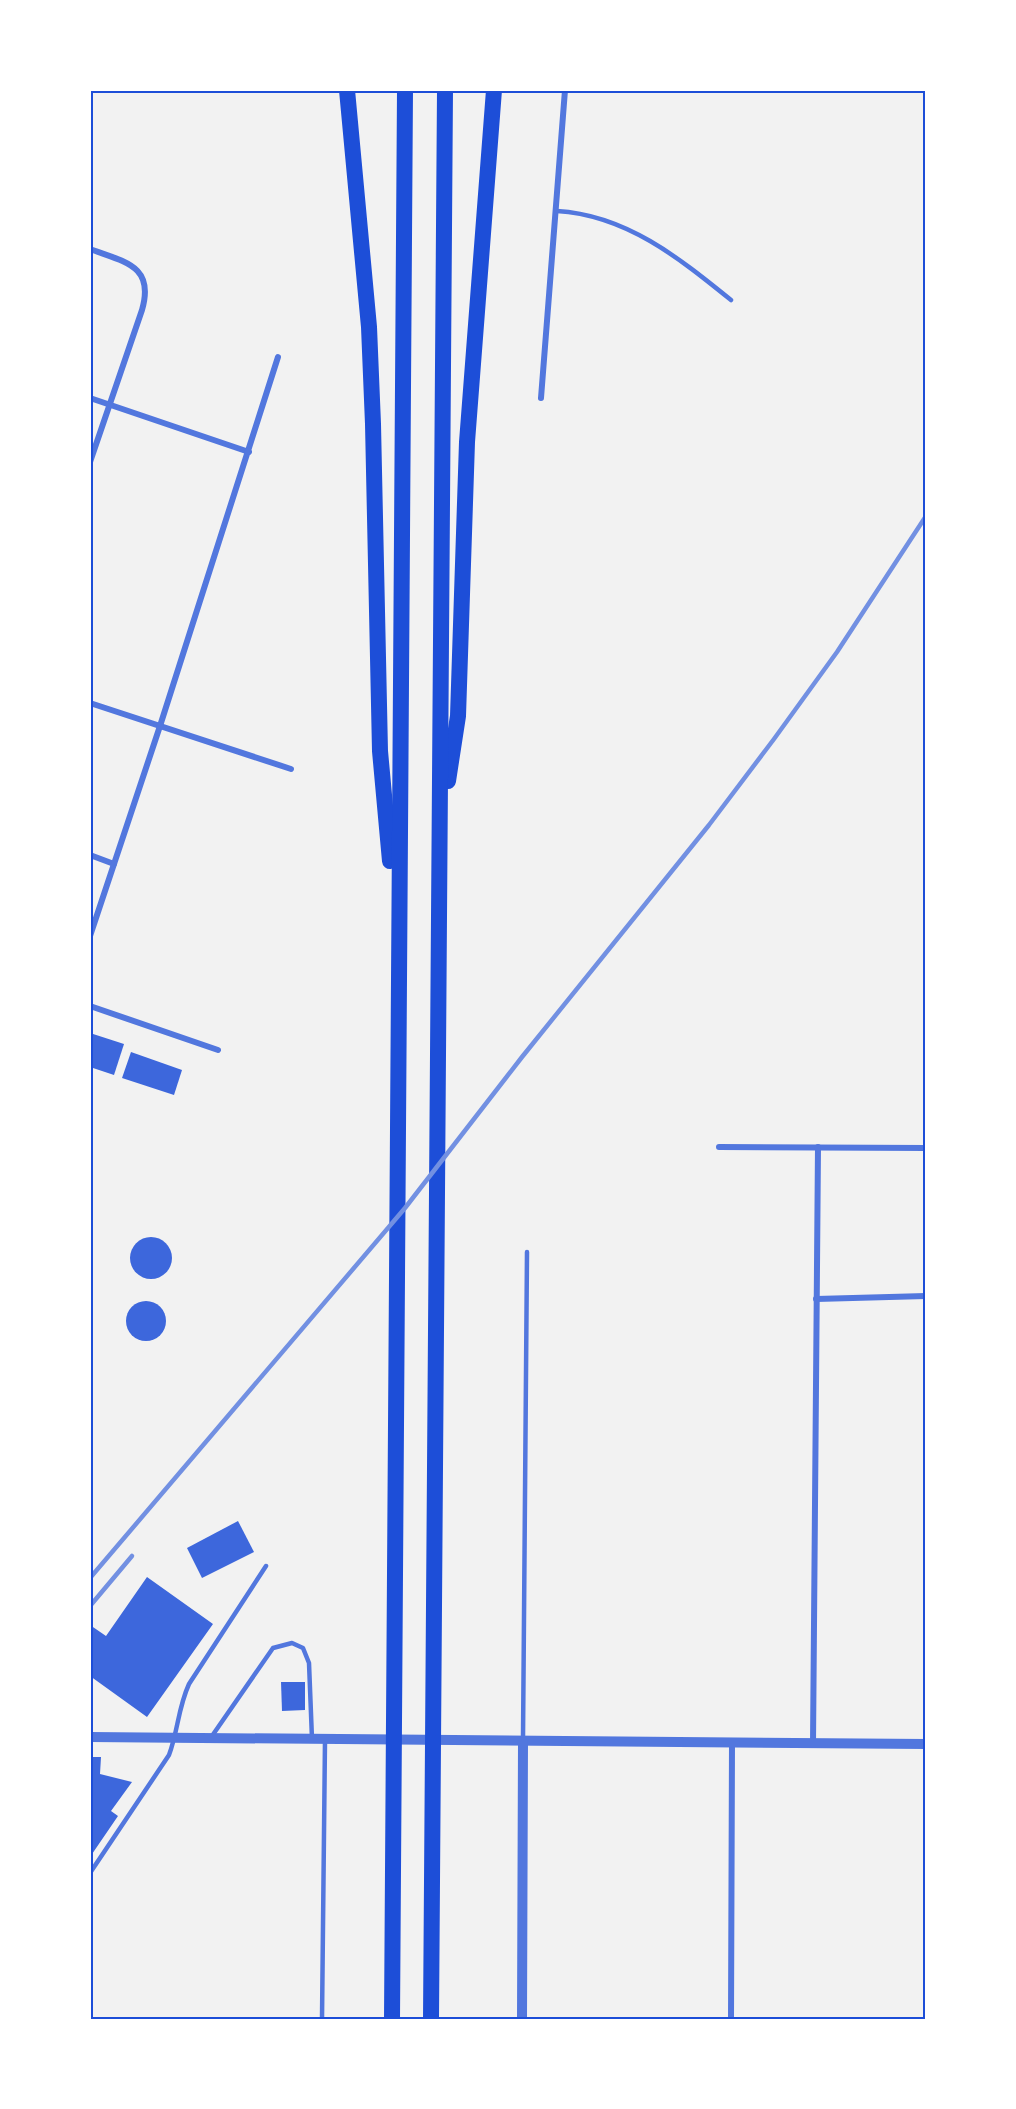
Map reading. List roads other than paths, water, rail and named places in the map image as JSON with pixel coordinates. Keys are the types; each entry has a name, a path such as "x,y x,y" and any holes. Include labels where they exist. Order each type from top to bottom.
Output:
{"highway":[{"path":"347,90 369,327 380,751 399,957"},
{"path":"392,2019 405,90"},
{"path":"431,2019 445,90"},
{"path":"440,835 458,716 467,441 494,90"}],"street":[{"path":"541,398 565,90"},
{"path":"90,249 132,265 140,273 145,283 146,297 90,462"},
{"path":"90,936 278,357"},
{"path":"90,398 249,452"},
{"path":"90,703 291,769"},
{"path":"90,855 114,864"},
{"path":"90,1006 218,1050"},
{"path":"719,1147 926,1148"},
{"path":"813,1744 818,1148"},
{"path":"816,1299 926,1296"},
{"path":"90,1737 926,1744"},
{"path":"522,2019 523,1742"},
{"path":"731,2019 732,1743"}],"lane":[{"path":"556,211 579,212 616,224 655,243 730,300"},
{"path":"523,1742 527,1252"},
{"path":"90,1873 169,1755 176,1738 181,1702 189,1684 266,1566"},
{"path":"210,1739 273,1648 292,1643 303,1648 309,1663 312,1740"},
{"path":"322,2019 325,1740"}],"railway":[{"path":"90,1578 405,1208 522,1057 709,825 837,652 926,516"},
{"path":"90,1606 132,1556"}]}
